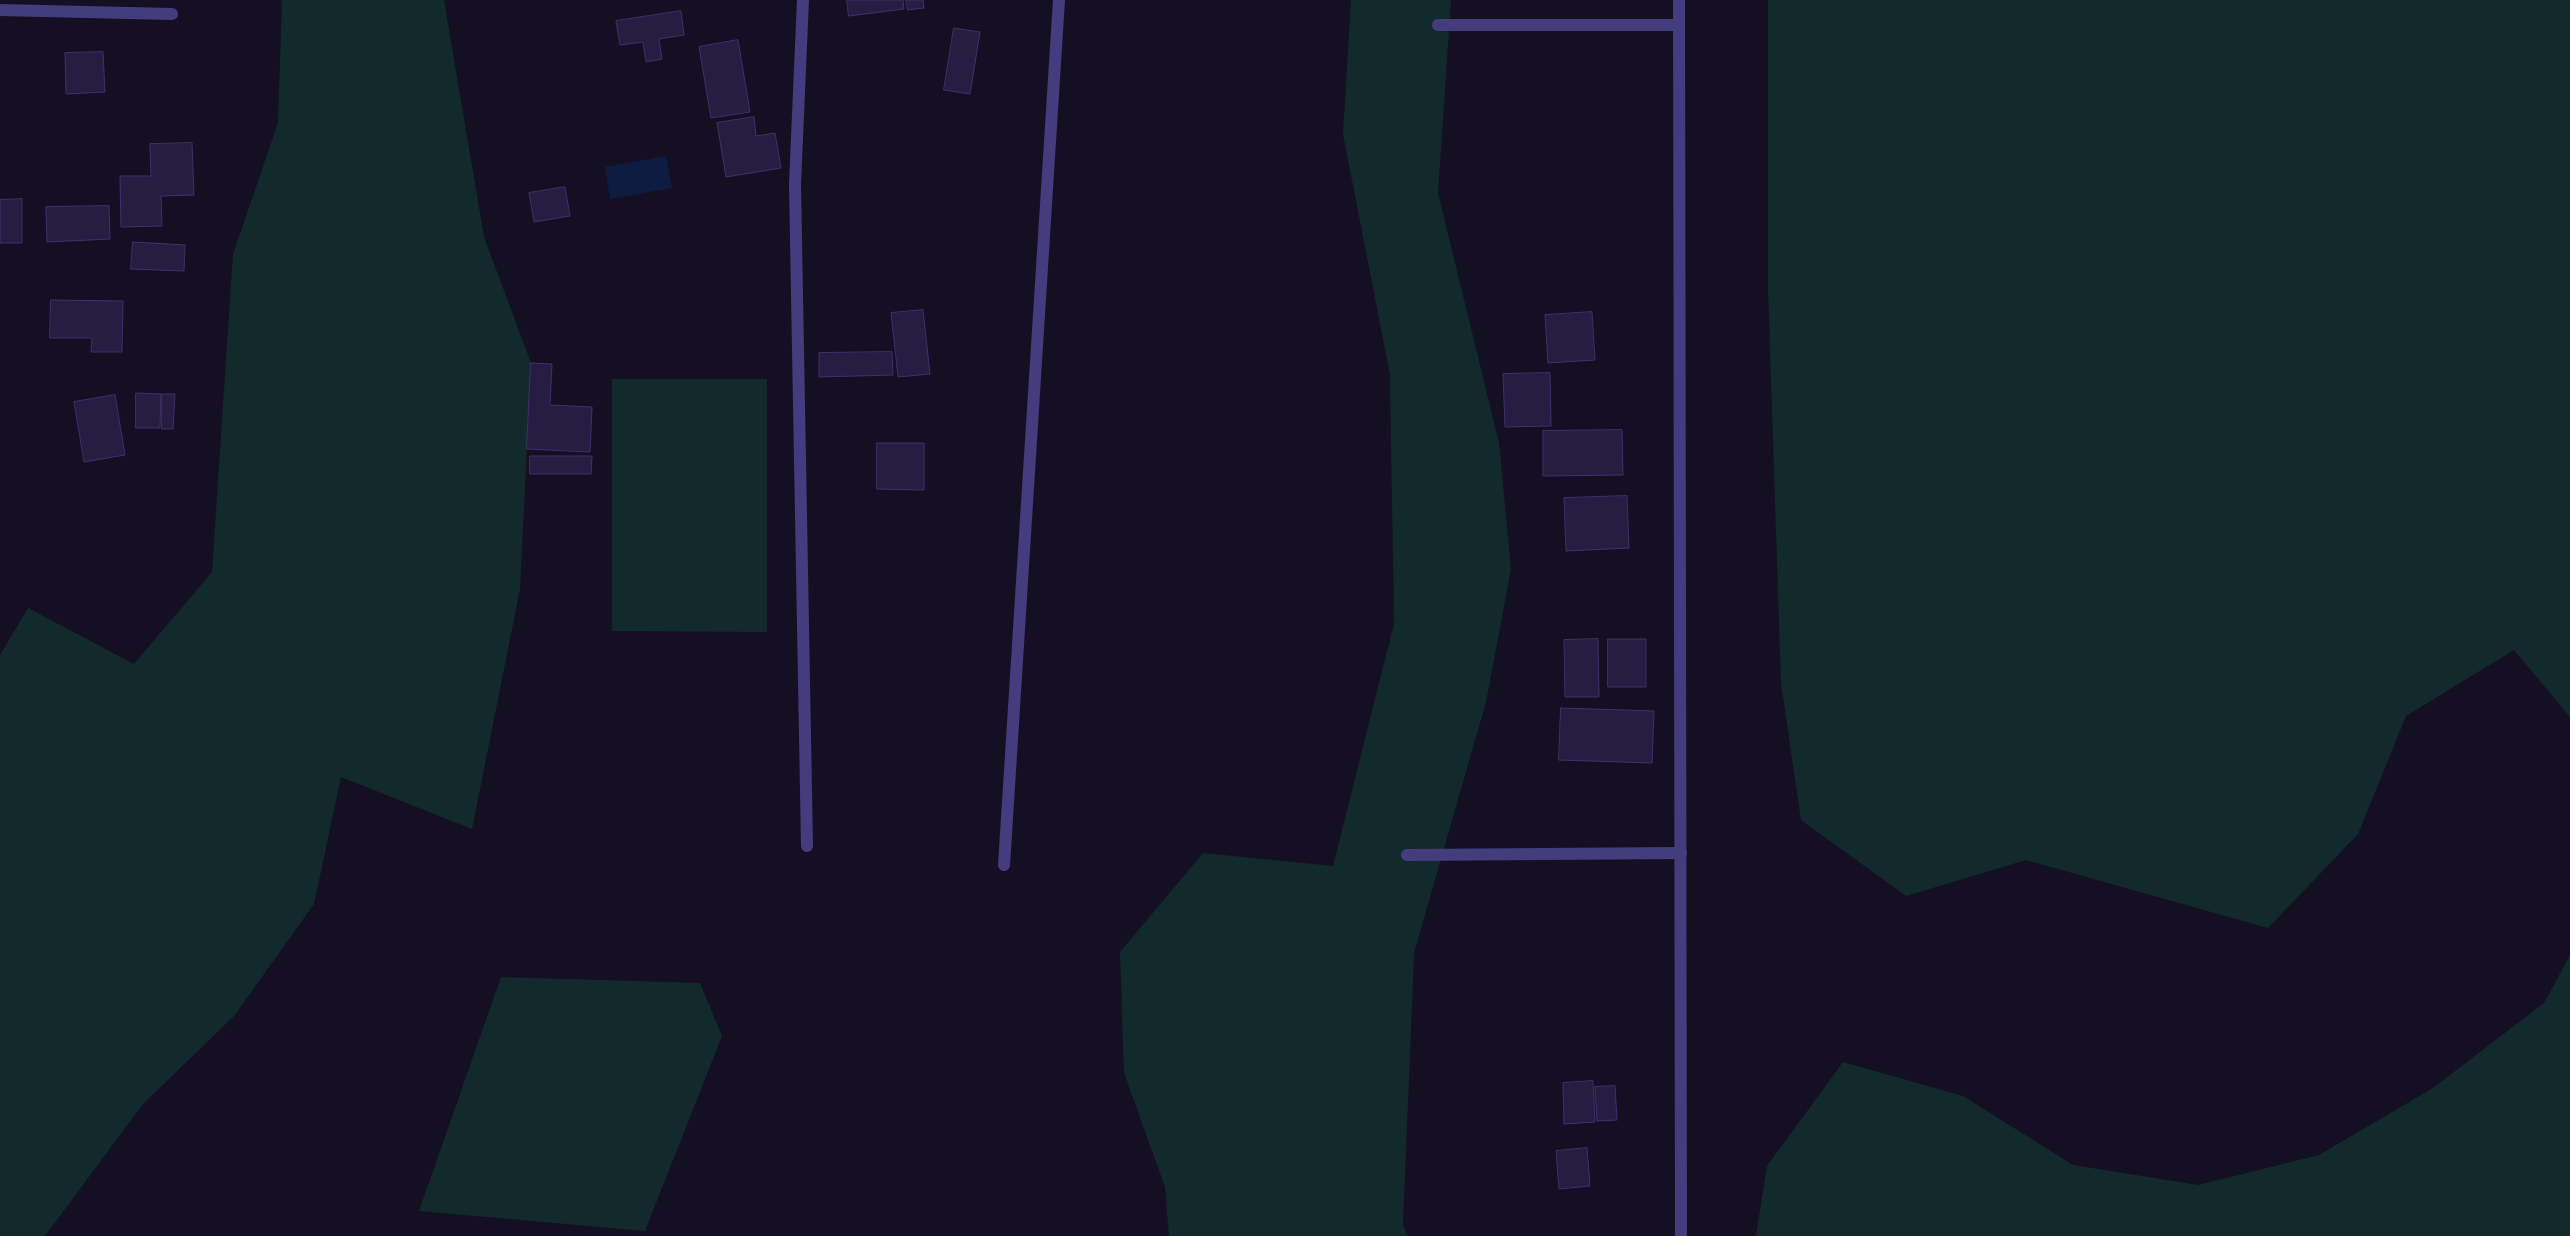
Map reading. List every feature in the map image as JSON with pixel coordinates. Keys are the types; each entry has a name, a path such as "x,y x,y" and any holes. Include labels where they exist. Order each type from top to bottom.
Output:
{"street":[{"path":"803,0 795,184 807,846"},
{"path":"1004,865 1060,0"},
{"path":"1679,0 1681,1236"},
{"path":"0,10 172,14"},
{"path":"1438,26 1679,25"},
{"path":"1407,855 1681,853"}],"green space":[{"path":"282,0 444,0 484,237 531,363 520,589 472,829 341,777 314,904 234,1016 143,1104 45,1236 0,1236 0,655 28,608 134,664 212,572 233,254 278,123"},
{"path":"1351,0 1451,0 1438,193 1499,443 1511,569 1486,702 1414,953 1403,1225 1408,1236 1169,1236 1165,1187 1124,1073 1120,952 1203,853 1333,866 1394,624 1390,375 1343,134"},
{"path":"1768,0 2570,0 2570,717 2514,650 2406,716 2358,834 2268,928 2026,860 1906,896 1801,820 1781,683 1768,288"},
{"path":"612,379 767,379 767,632 612,631"},
{"path":"2570,955 2570,1236 1756,1236 1767,1166 1843,1062 1963,1096 2073,1165 2198,1185 2319,1155 2433,1088 2544,1003"},
{"path":"501,977 700,983 722,1036 645,1231 419,1211"}],"water":[{"path":"666,156 672,188 610,199 605,167"}],"building":[{"path":"847,0 903,0 904,9 849,16"},
{"path":"906,0 923,0 924,8 908,10"},
{"path":"681,11 684,35 659,39 662,59 646,62 643,42 620,45 616,21"},
{"path":"954,28 980,32 970,94 944,90"},
{"path":"738,40 750,112 711,118 699,47"},
{"path":"103,52 105,92 66,94 65,53"},
{"path":"754,117 756,136 775,133 781,168 726,177 717,123"},
{"path":"192,143 194,195 161,196 162,226 121,227 120,176 151,176 150,144"},
{"path":"565,187 570,216 534,222 529,193"},
{"path":"22,199 22,243 0,243 0,200"},
{"path":"109,206 110,239 47,242 46,207"},
{"path":"133,242 185,245 184,271 131,269"},
{"path":"51,300 123,301 122,352 91,352 92,338 50,338"},
{"path":"923,310 930,374 898,377 891,313"},
{"path":"1592,312 1595,360 1548,363 1545,315"},
{"path":"892,352 893,375 819,377 819,353"},
{"path":"531,363 552,364 550,405 592,407 590,452 527,449"},
{"path":"1550,373 1551,426 1505,427 1503,374"},
{"path":"136,393 161,394 160,428 136,428"},
{"path":"162,394 175,394 173,429 162,429"},
{"path":"115,395 125,455 84,462 74,402"},
{"path":"1622,430 1623,475 1543,476 1543,431"},
{"path":"877,443 924,443 924,490 877,489"},
{"path":"530,456 592,456 591,474 530,474"},
{"path":"1627,496 1629,548 1566,551 1564,498"},
{"path":"1598,639 1599,697 1565,697 1564,640"},
{"path":"1608,639 1646,639 1646,687 1608,687"},
{"path":"1561,708 1654,711 1652,763 1559,760"},
{"path":"1593,1081 1595,1122 1564,1124 1563,1083"},
{"path":"1615,1086 1617,1120 1597,1121 1595,1087"},
{"path":"1587,1148 1590,1186 1559,1189 1556,1151"}]}
